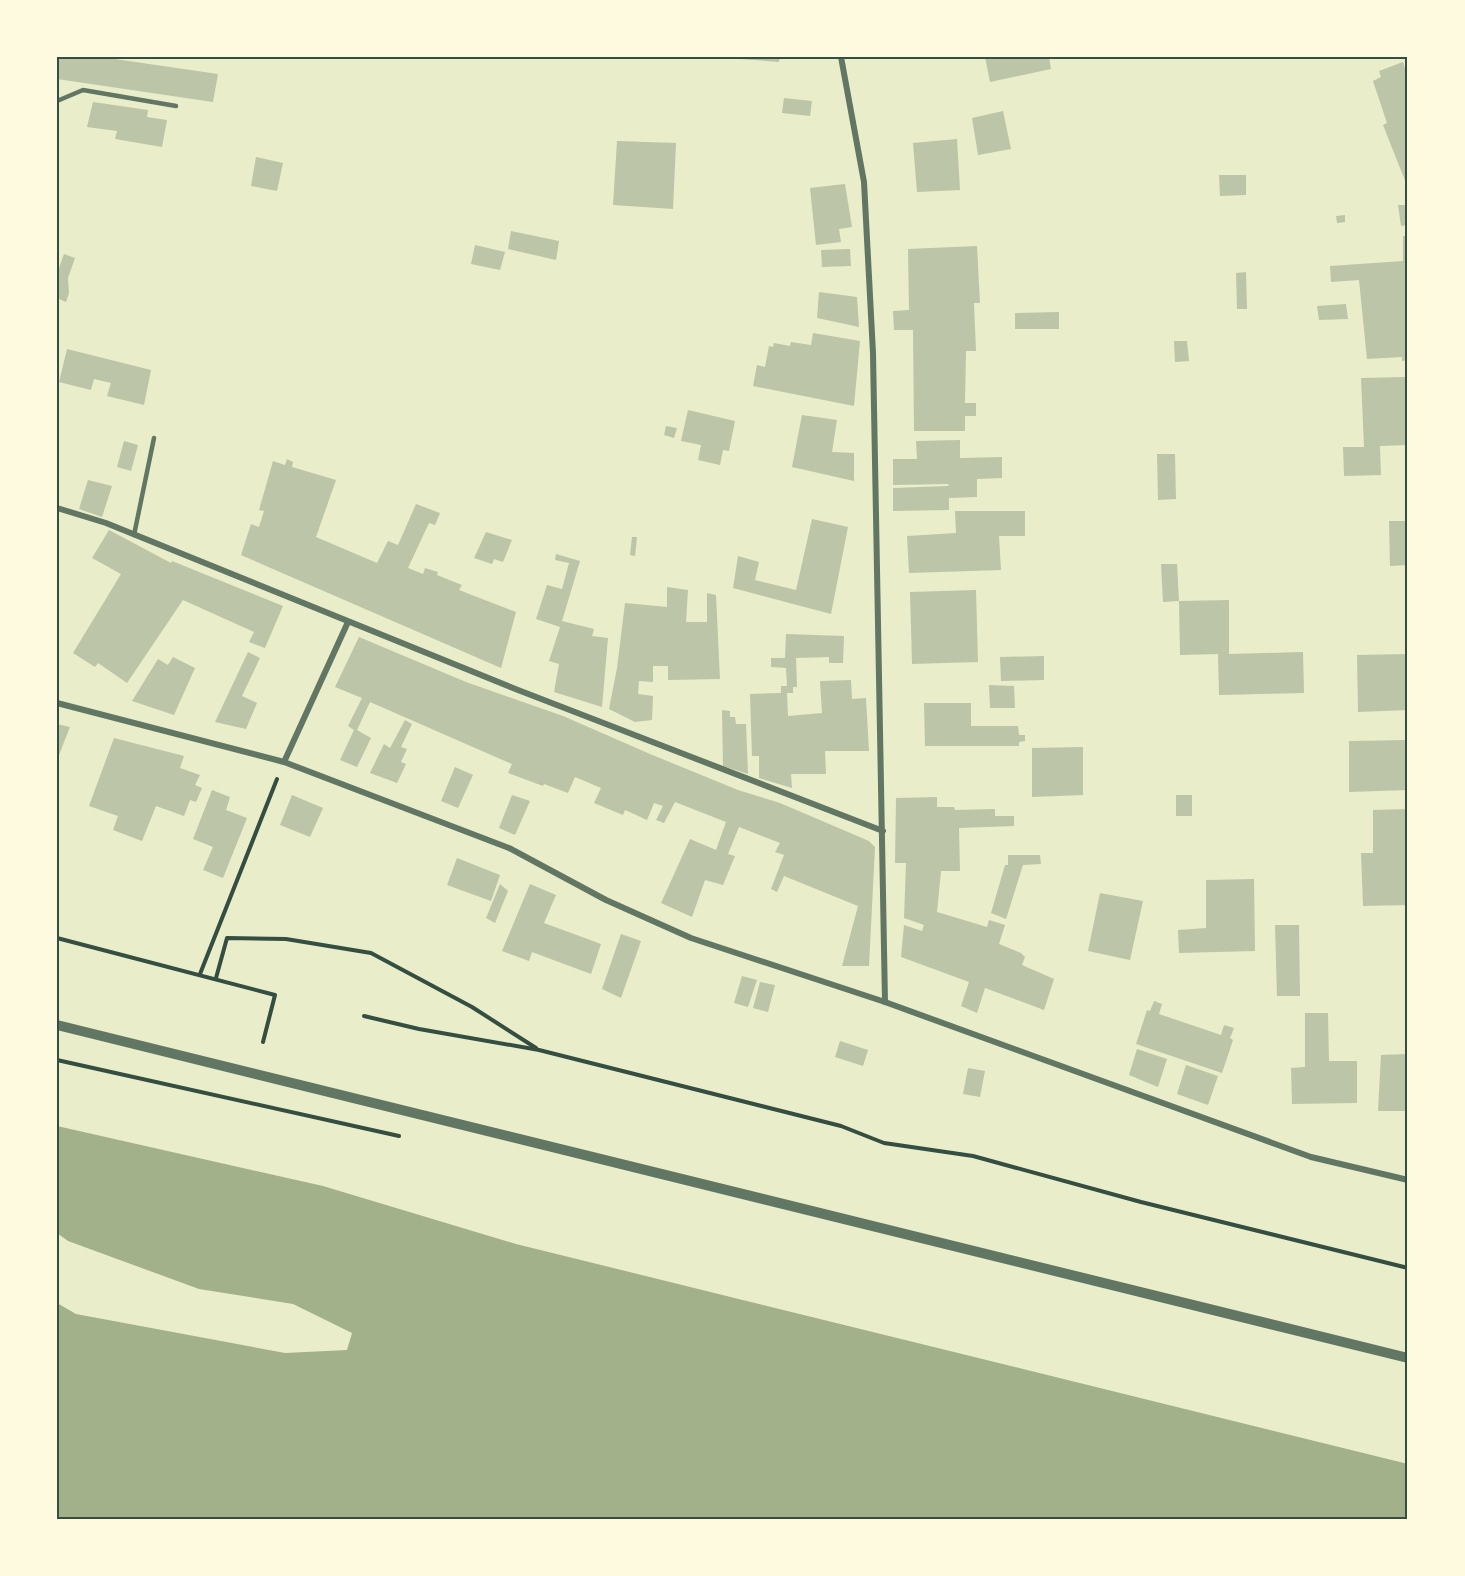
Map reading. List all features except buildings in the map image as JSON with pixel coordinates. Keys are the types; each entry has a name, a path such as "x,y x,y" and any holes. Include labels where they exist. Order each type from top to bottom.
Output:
{"street":[{"path":"841,57 864,182 873,353 885,1002"},
{"path":"57,508 134,535 348,622 883,831"},
{"path":"284,762 348,622"},
{"path":"57,703 284,762 509,848 606,900 691,938 885,1002 1311,1157 1408,1180"},
{"path":"57,1025 1408,1358"}],"lane":[{"path":"57,101 83,90 176,106"},
{"path":"134,535 154,438"}],"path":[{"path":"200,974 284,762"},
{"path":"57,938 275,994 263,1042"},
{"path":"216,978 227,938 286,939 371,953 472,1007 539,1050"},
{"path":"364,1016 419,1029 539,1050 841,1126 884,1143 973,1156 1141,1202 1408,1268"}],"shaded area":[{"path":"57,1126 323,1186 516,1244 1408,1464 1408,1519 57,1519 57,1303 76,1314 285,1353 347,1350 352,1333 293,1304 199,1289 68,1241 57,1233"}]}
